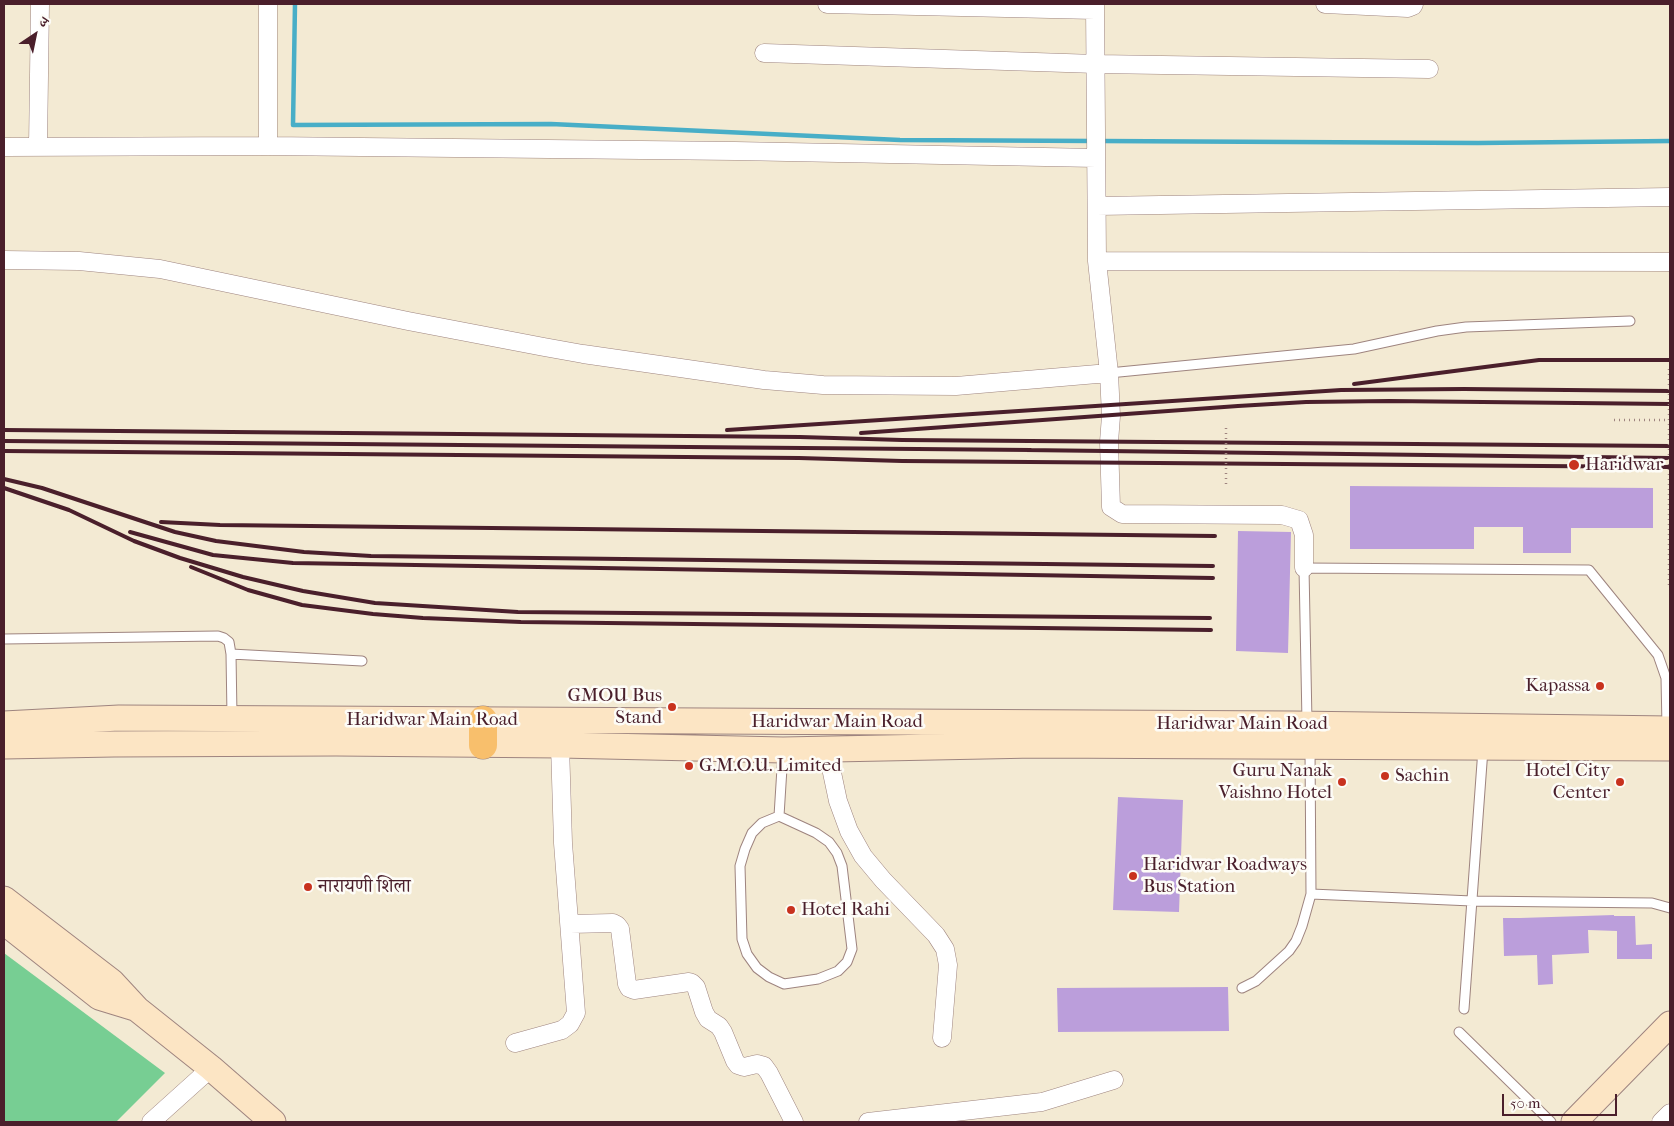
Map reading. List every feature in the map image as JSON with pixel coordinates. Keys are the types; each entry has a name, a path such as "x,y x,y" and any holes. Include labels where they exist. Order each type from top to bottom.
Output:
{"main road":[{"name":"Haridwar Main Road","path":"4,724 119,718 232,719 483,732 560,745 783,750 1035,745 1230,735"},
{"name":"Haridwar Main Road","path":"4,746 124,744 483,732 1484,737 1669,735"},
{"path":"4,899 112,982 137,1009 211,1068 273,1122"},
{"path":"4,922 99,997 137,1009"},
{"path":"1574,1122 1670,1024"}],"street":[{"path":"38,147 40,4"},
{"path":"268,4 268,146"},
{"path":"827,4 1095,7 1097,261 1109,373 1111,508 1122,514 1282,515 1299,520 1304,536 1304,568"},
{"path":"1325,4 1408,8 1414,4"},
{"path":"764,53 1096,64 1429,68"},
{"path":"4,147 268,146 734,151 1096,147"},
{"path":"1097,206 1670,197"},
{"path":"4,260 79,262 160,269 398,319 544,347 764,380 824,385 956,386 1109,373"},
{"path":"1097,261 1670,262"},
{"path":"515,1043 562,1030 570,1024 576,1013 563,843 560,745"},
{"path":"827,749 838,801 848,831 863,856 883,880 936,935 945,949 948,964 942,1038"},
{"path":"570,924 613,923 617,925 620,929 629,988 634,990 692,983 696,987 704,1012 708,1019 719,1026 735,1061 738,1065 744,1067 757,1064 764,1066 794,1122"},
{"path":"151,1122 211,1068"},
{"path":"878,1122 1042,1102 1114,1080"},
{"path":"1661,1122 1670,1113"}],"lane":[{"path":"1109,373 1354,349 1437,331 1466,327 1630,321"},
{"path":"1242,988 1256,981 1296,940 1310,894 1304,568 1590,570 1658,655 1666,678 1669,735"},
{"path":"4,639 218,636 224,638 228,642 231,654 232,719"},
{"path":"231,654 362,661"},
{"path":"1464,1009 1484,737"},
{"path":"779,816 783,750"},
{"path":"779,816 816,833 829,842 837,853 842,866 852,949 847,962 838,971 818,979 784,984 769,977 757,968 747,954 742,939 741,911 740,866 745,848 752,833 762,823 779,816"},
{"path":"1310,894 1472,901 1652,903 1670,908"},
{"path":"1459,1032 1551,1122"}],"path":[{"path":"1669,585 1670,368"},
{"path":"1614,420 1670,420"},
{"path":"1226,428 1226,486"}],"green space":[{"path":"4,953 165,1073 116,1122 4,1122"}],"building":[{"path":"1350,486 1653,488 1653,528 1571,528 1571,553 1523,553 1523,527 1474,527 1474,549 1350,549"},
{"path":"1238,531 1291,532 1288,653 1236,651"},
{"path":"1118,797 1183,800 1179,912 1113,910"},
{"path":"1635,916 1636,945 1652,944 1652,959 1617,959 1617,931 1588,930 1589,953 1552,955 1553,984 1538,985 1537,955 1504,956 1503,918"},
{"path":"1228,987 1229,1031 1058,1032 1057,988"}],"waterway":[{"path":"295,4 293,125 551,124 900,140 1093,141"},
{"path":"1101,141 1478,143 1670,141"}],"railway":[{"path":"1354,384 1539,360 1670,360"},
{"path":"727,430 1341,390 1670,391"},
{"path":"861,433 1306,402 1670,404"},
{"path":"4,430 1670,446"},
{"path":"4,441 1031,450"},
{"path":"1025,450 1670,458"},
{"path":"4,451 1670,467"},
{"path":"4,479 42,488 175,532 216,541 304,552 371,556 1213,566"},
{"path":"4,488 69,510 134,541 180,558 243,577 303,591 375,603 518,612 1210,618"},
{"path":"161,522 220,525 1215,536"},
{"path":"130,532 213,555 293,563 1213,578"},
{"path":"191,567 248,590 302,605 423,618 521,622 1211,630"}],"place":[{"name":"Haridwar","path":"1574,465"},
{"name":"Kapassa","path":"1600,686"},
{"name":"GMOU Bus Stand","path":"672,707"},
{"name":"G.M.O.U. Limited","path":"689,766"},
{"name":"Sachin","path":"1385,776"},
{"name":"Guru Nanak Vaishno Hotel","path":"1342,782"},
{"name":"Hotel City Center","path":"1620,782"},
{"name":"Haridwar Roadways Bus Station","path":"1133,876"},
{"name":"नारायणी शिला","path":"308,887"},
{"name":"Hotel Rahi","path":"791,910"}]}
